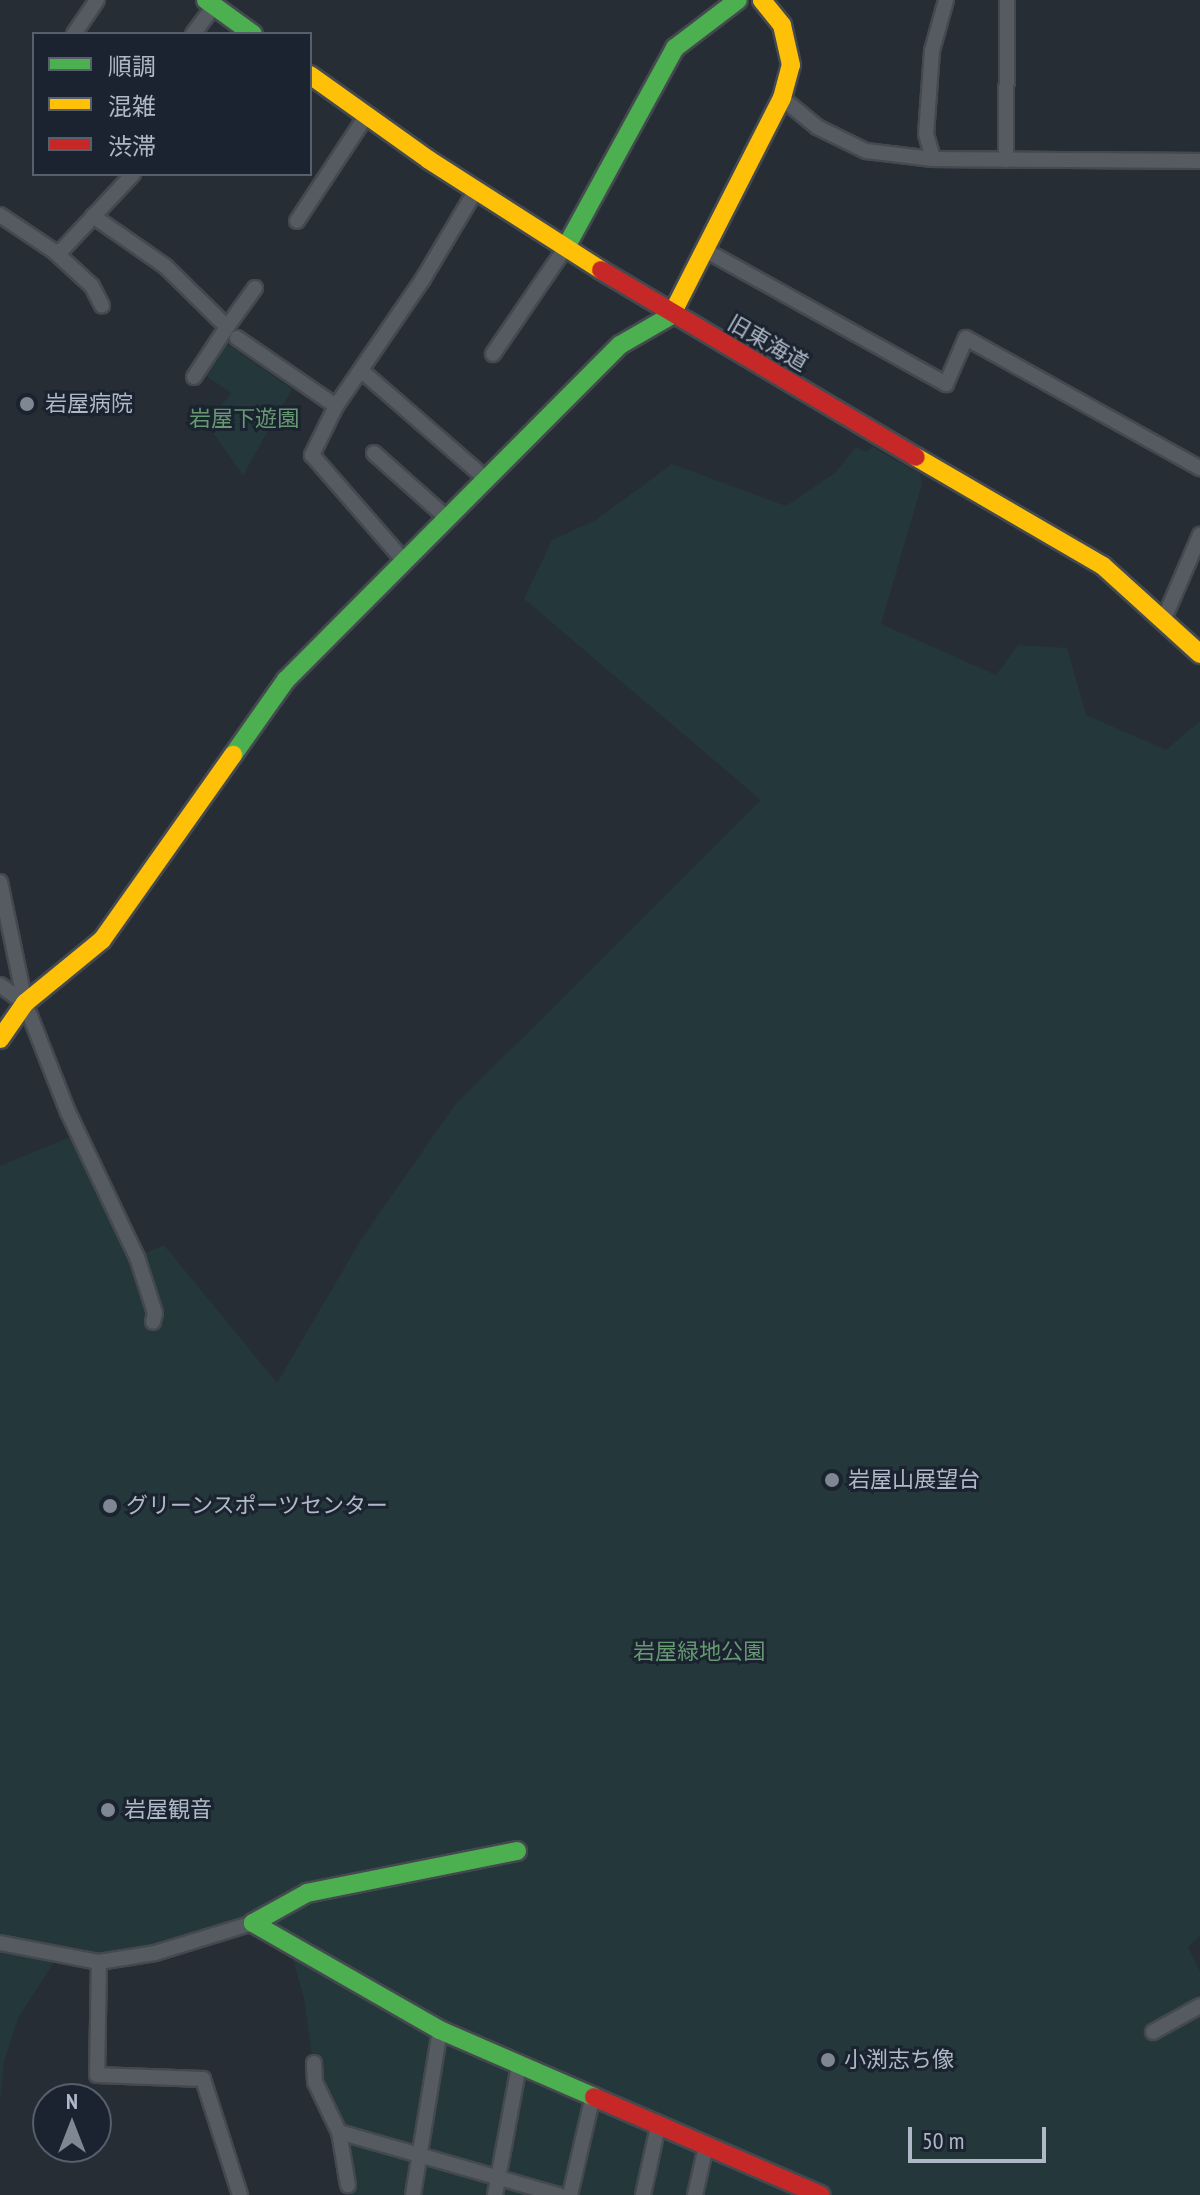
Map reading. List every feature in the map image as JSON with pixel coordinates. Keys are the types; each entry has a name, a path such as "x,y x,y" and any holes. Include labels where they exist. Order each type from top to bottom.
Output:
{"street":[{"path":"75,32 97,0"},
{"path":"493,354 566,247 675,48 738,0"},
{"path":"0,1039 25,1003 102,940 286,680 620,345 672,315 782,98 791,65 782,25 762,0"},
{"path":"933,159 926,134 932,51 946,0"},
{"path":"1006,160 1007,0"},
{"path":"194,32 210,3 249,32"},
{"name":"旧東海道","path":"312,76 476,190 672,315 1103,566 1200,654"},
{"path":"782,98 817,127 866,151 933,159 1200,161"},
{"path":"297,221 367,115"},
{"path":"55,252 131,176"},
{"path":"405,562 312,455 336,406 363,372 476,190"},
{"path":"0,215 55,252 92,286 102,306"},
{"path":"93,216 165,266 232,333 336,406"},
{"path":"705,250 946,384 966,338 1200,468"},
{"path":"194,377 232,333 255,288"},
{"path":"363,372 485,478"},
{"path":"374,453 447,518"},
{"path":"1163,621 1200,535"},
{"path":"0,882 25,1003 68,1112 137,1257 155,1313 153,1322"},
{"path":"0,985 25,1003"},
{"path":"0,1943 99,1962 155,1953 253,1923 307,1893 517,1851"},
{"path":"253,1923 440,2030 592,2100 821,2195"},
{"path":"99,1962 97,2075 203,2079 240,2195"},
{"path":"1153,2032 1200,2006"},
{"path":"413,2195 440,2030"},
{"path":"314,2063 315,2082 339,2132 348,2185"},
{"path":"495,2195 519,2066"},
{"path":"570,2195 592,2100"},
{"path":"643,2195 658,2126"},
{"path":"339,2132 559,2195"},
{"path":"695,2195 706,2146"}],"green space":[{"name":"岩屋下遊園","path":"223,341 292,389 243,475 207,424 231,393 202,373"},
{"name":"岩屋緑地公園","path":"856,447 866,452 873,447 920,474 922,484 881,624 996,675 1018,645 1067,648 1086,715 1166,750 1200,721 1200,1936 1188,1947 1200,1971 1200,2195 351,2195 341,2132 316,2083 304,1998 289,1945 253,1923 135,1953 56,1959 18,2018 4,2062 0,2102 0,1166 73,1136 138,1256 164,1245 277,1383 362,1238 455,1105 761,800 524,599 552,540 596,520 672,464 786,506 835,473"}],"traffic: fast":[{"path":"206,0 250,32"},
{"path":"566,247 675,48 738,0"},
{"path":"233,755 286,680 620,345 672,315 676,306"},
{"path":"517,1851 307,1893 253,1923 440,2030 594,2097"}],"traffic: slow":[{"path":"676,306 782,98 791,65 782,25 762,0"},
{"path":"312,76 429,160 601,270"},
{"path":"916,457 1103,566 1200,654"},
{"path":"0,1039 25,1003 102,940 233,755"}],"traffic: jam":[{"path":"601,270 916,457"},
{"path":"594,2097 821,2195"}],"place":[{"name":"岩屋病院","path":"27,404"},
{"name":"岩屋山展望台","path":"832,1480"},
{"name":"グリーンスポーツセンター","path":"110,1506"},
{"name":"岩屋観音","path":"108,1810"},
{"name":"小渕志ち像","path":"828,2060"}]}
